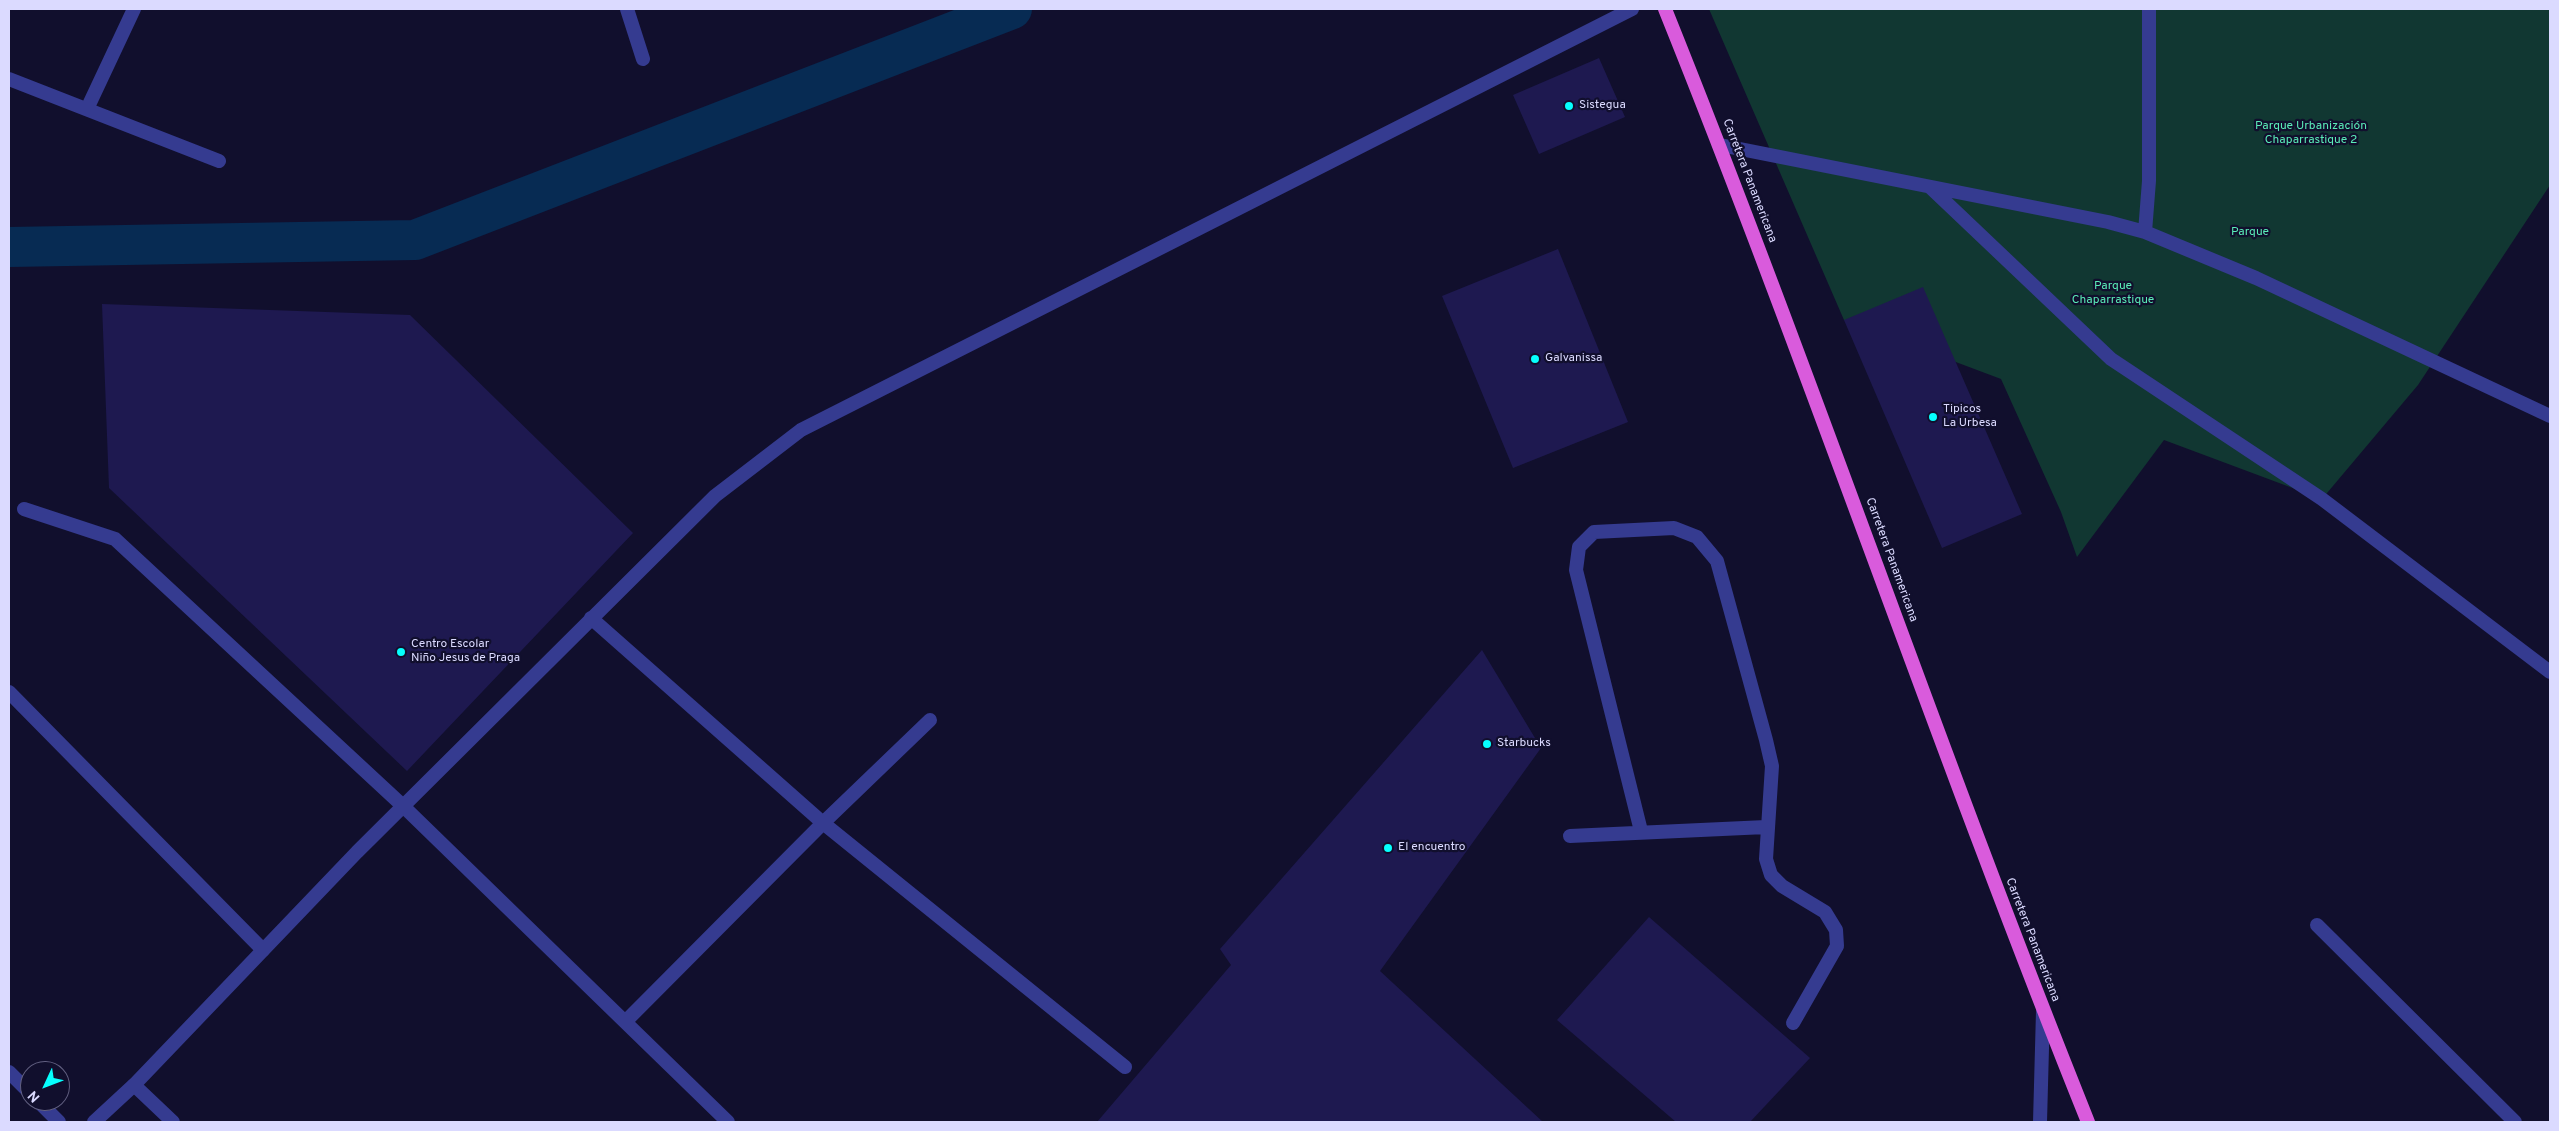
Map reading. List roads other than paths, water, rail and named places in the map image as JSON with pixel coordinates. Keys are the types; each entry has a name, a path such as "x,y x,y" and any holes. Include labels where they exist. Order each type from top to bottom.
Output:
{"highway":[{"name":"Carretera Panamericana","path":"1666,9 1720,146 2043,1011 2088,1122"}],"street":[{"path":"87,109 134,9"},
{"path":"627,9 643,58"},
{"path":"94,1122 134,1085 403,806 715,496 801,430 1632,9"},
{"path":"2145,232 2149,181 2149,9"},
{"path":"9,79 219,161"},
{"path":"1720,146 2108,222 2145,232 2256,278 2550,416"},
{"path":"1931,188 2111,359 2322,499 2550,672"},
{"path":"24,508 115,540 403,806 728,1122"},
{"path":"1641,831 1576,570 1579,547 1594,532 1674,528 1697,537 1717,561 1772,766 1766,827 1766,860 1771,876 1782,886 1825,912 1836,930 1837,946 1793,1023"},
{"path":"592,618 823,823 1125,1067"},
{"path":"9,692 263,950"},
{"path":"626,1021 823,823 930,720"},
{"path":"1570,836 1641,831 1766,827"},
{"path":"2316,925 2515,1122"},
{"path":"2040,1122 2043,1011"},
{"path":"9,1072 20,1083"},
{"path":"134,1085 173,1122"},
{"path":"48,1111 59,1122"}],"waterway":[{"path":"9,247 415,240 1012,9"}],"place":[{"name":"Sistegua","path":"1569,106"},
{"name":"Galvanissa","path":"1535,359"},
{"name":"Tipicos La Urbesa","path":"1933,417"},
{"name":"Centro Escolar Niño Jesus de Praga","path":"401,652"},
{"name":"Starbucks","path":"1487,744"},
{"name":"El encuentro","path":"1388,848"}],"park label":[{"name":"Parque Urbanización Chaparrastique 2","path":"2311,134"},
{"name":"Parque","path":"2250,233"},
{"name":"Parque Chaparrastique","path":"2113,294"}]}
